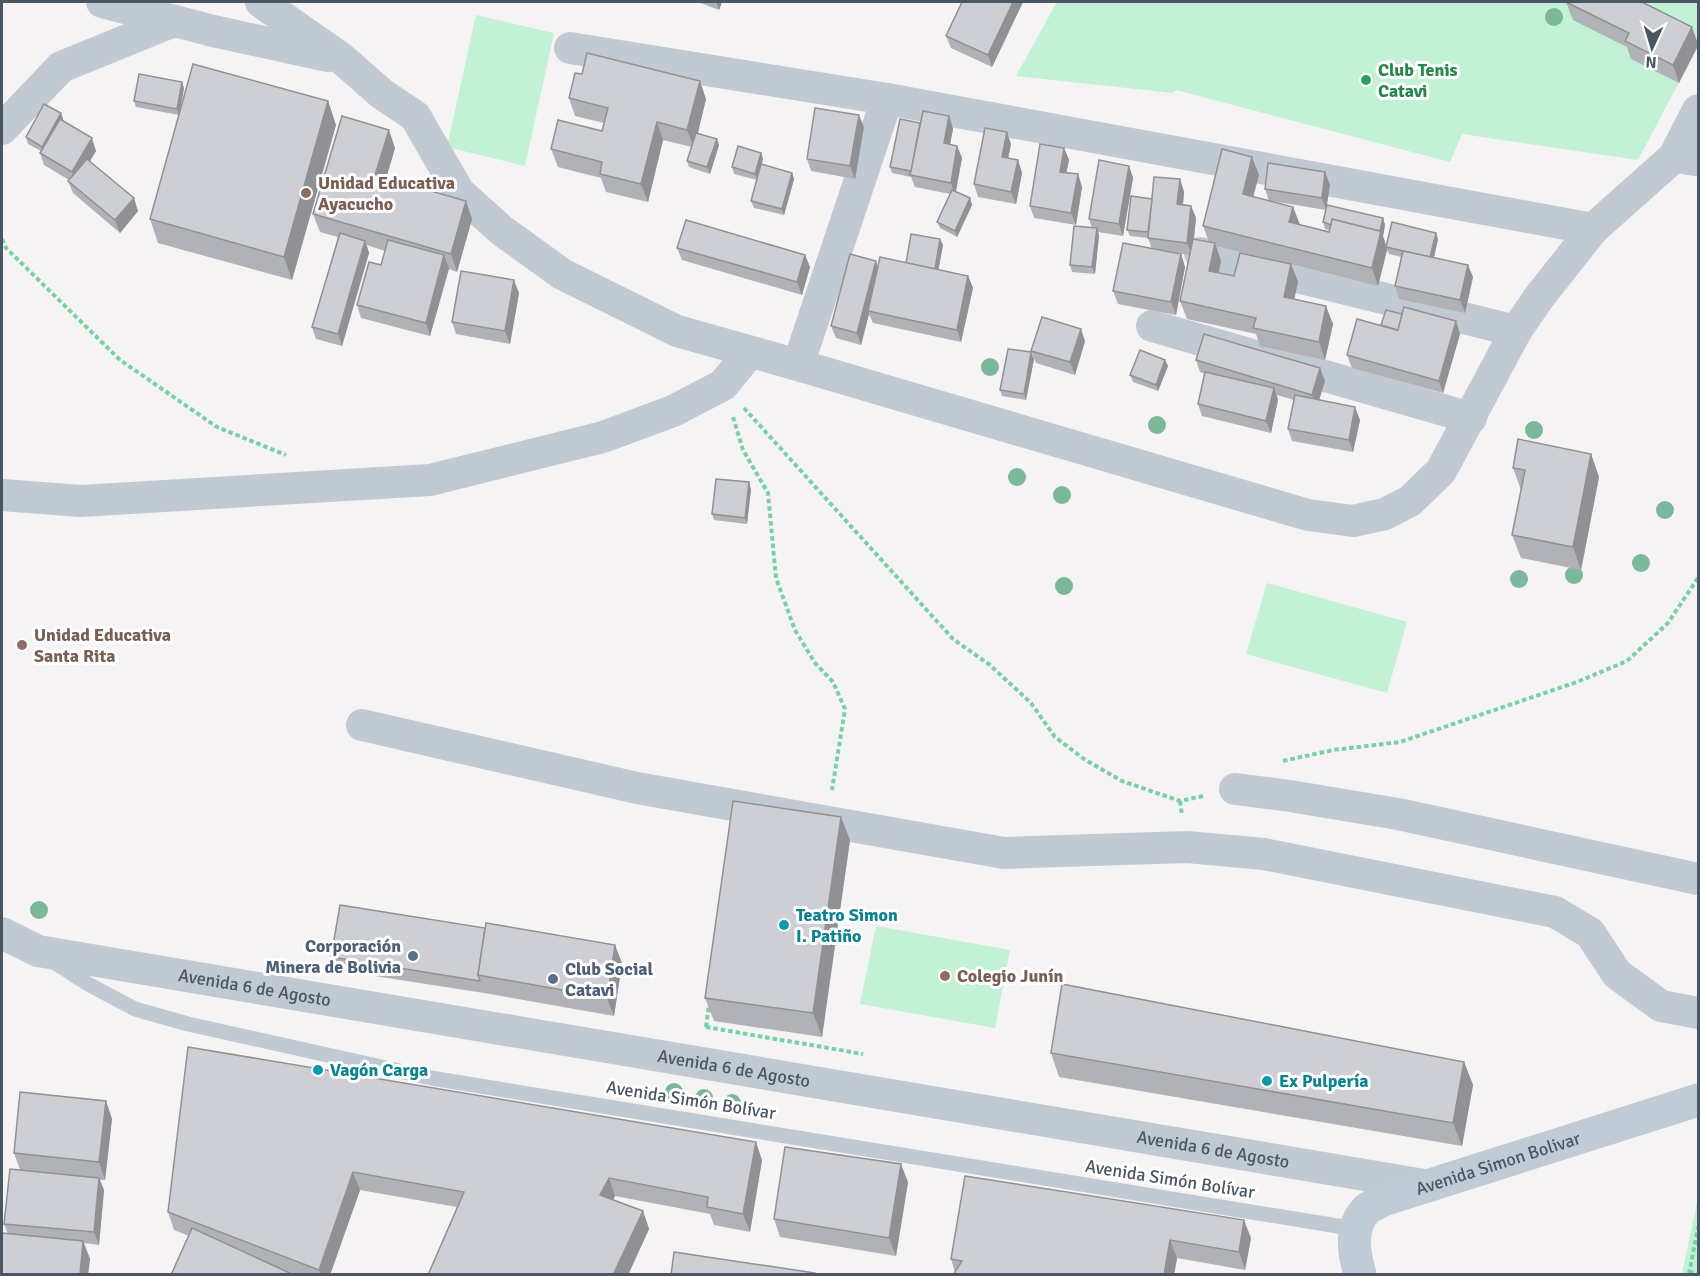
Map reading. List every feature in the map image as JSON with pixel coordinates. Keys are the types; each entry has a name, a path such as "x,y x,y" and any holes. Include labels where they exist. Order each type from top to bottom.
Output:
{"main road":[{"name":"Avenida Simon Bolivar","path":"1356,1229 1366,1210 1383,1200 1698,1100"},
{"path":"1356,1229 1354,1251 1360,1275"}],"street":[{"path":"102,2 174,21 341,58"},
{"path":"261,2 341,58 382,94 415,116 459,192 501,230 562,273 677,332 798,365 1308,515 1353,521 1385,514 1410,501 1441,471 1516,331 1540,296 1593,229 1687,158 1698,111"},
{"path":"2,129 61,67 174,21"},
{"path":"570,48 887,99 1593,229"},
{"path":"798,365 887,99"},
{"path":"1200,253 1516,331"},
{"path":"1152,326 1471,417"},
{"path":"2,495 81,501 430,480 603,437 673,411 723,385 750,352"},
{"path":"362,725 637,788 1004,853 1187,847 1264,854 1555,912 1590,933 1617,974 1661,1006 1698,1013"},
{"path":"1245,790 1398,814 1693,874"},
{"name":"Avenida 6 de Agosto","path":"2,933 38,951 1430,1186"}],"lane":[{"name":"Avenida Simón Bolívar","path":"38,951 88,984 135,1009 420,1075 1356,1229"}],"path":[{"path":"2,239 6,249 120,360 217,427 294,458"},
{"path":"723,385 953,639 990,665 1031,703 1055,737 1084,759 1122,781 1180,801"},
{"path":"723,385 743,450 768,492 776,578 795,630 815,663 833,682 845,708 827,820"},
{"path":"1245,790 1283,761 1333,750 1400,742 1577,682 1627,661 1668,623 1698,578"},
{"path":"706,1027 723,1029"},
{"path":"1698,1227 1689,1273 1698,1273"}],"green space":[{"name":"Club Tenis Catavi","path":"1057,2 1698,2 1698,46 1638,160 1462,134 1450,162 1176,90 1172,93 1016,76"},
{"path":"476,15 554,33 525,166 447,147"},
{"path":"1267,583 1407,622 1387,693 1246,654"},
{"path":"876,926 1010,950 995,1028 860,1004"},
{"path":"1698,1198 1698,1274 1682,1274"}],"building":[{"path":"962,2 1013,2 988,55 946,36"},
{"path":"1566,2 1642,2 1692,27 1673,65 1625,41 1629,33"},
{"path":"587,53 700,81 687,130 657,122 641,184 600,174 602,162 551,149 558,120 602,131 608,108 569,98 575,73 582,74"},
{"path":"193,64 328,101 284,257 150,219"},
{"path":"139,74 182,82 177,109 134,101"},
{"path":"44,104 61,113 42,147 26,137"},
{"path":"815,108 859,115 850,166 807,159"},
{"path":"923,111 949,116 944,143 957,146 951,183 910,175"},
{"path":"342,116 389,130 375,175 466,201 451,254 313,214"},
{"path":"60,119 92,138 72,172 40,153"},
{"path":"900,119 920,123 911,171 890,167"},
{"path":"985,128 1007,132 1002,157 1018,160 1011,192 974,184"},
{"path":"696,133 717,139 707,167 687,161"},
{"path":"1040,144 1064,148 1060,172 1078,174 1071,213 1030,206"},
{"path":"738,146 761,153 755,174 732,167"},
{"path":"1222,149 1252,157 1243,194 1293,207 1289,222 1329,232 1332,219 1381,231 1372,268 1203,226"},
{"path":"87,159 134,198 115,220 68,181"},
{"path":"1099,160 1129,166 1119,224 1089,219"},
{"path":"1268,163 1325,172 1322,198 1265,189"},
{"path":"761,164 792,173 782,209 751,201"},
{"path":"1154,177 1180,179 1177,204 1191,206 1187,243 1148,238"},
{"path":"952,190 970,198 955,231 937,222"},
{"path":"1131,196 1152,199 1148,232 1127,230"},
{"path":"1327,205 1383,218 1380,231 1332,219 1331,225 1323,222"},
{"path":"686,220 805,255 797,282 677,248"},
{"path":"1392,222 1436,233 1430,257 1386,247"},
{"path":"1074,226 1097,228 1092,267 1070,265"},
{"path":"340,233 365,241 338,334 312,327"},
{"path":"911,234 940,239 935,269 906,263"},
{"path":"1193,239 1215,243 1209,271 1234,276 1240,253 1291,264 1284,297 1326,306 1319,342 1253,328 1256,318 1180,301"},
{"path":"388,240 444,255 426,323 357,305 369,262 381,265"},
{"path":"1123,243 1181,254 1171,302 1113,291"},
{"path":"1403,251 1468,265 1460,300 1395,286"},
{"path":"850,254 876,261 857,333 831,326"},
{"path":"880,257 968,276 957,330 868,311"},
{"path":"461,271 514,280 505,331 452,322"},
{"path":"1404,307 1456,321 1439,381 1347,355 1357,319 1397,330"},
{"path":"1386,310 1402,314 1398,330 1381,325"},
{"path":"1042,317 1081,329 1070,362 1031,351"},
{"path":"1204,334 1320,368 1312,395 1196,360"},
{"path":"1008,349 1031,352 1024,394 1000,390"},
{"path":"1140,350 1165,360 1156,385 1130,375"},
{"path":"1205,372 1274,388 1266,421 1198,404"},
{"path":"1295,395 1355,407 1349,440 1288,429"},
{"path":"1518,439 1591,454 1573,547 1512,535 1525,470 1513,468"},
{"path":"716,479 749,482 745,518 712,514"},
{"path":"733,801 841,817 813,1013 705,998"},
{"path":"340,905 485,928 478,975 480,981 331,957"},
{"path":"486,923 615,945 607,998 478,975"},
{"name":"Ex Pulpería","path":"1062,984 1464,1062 1453,1123 1051,1053"},
{"path":"188,1047 756,1142 743,1214 707,1207 708,1197 609,1178 600,1195 643,1211 613,1275 428,1275 464,1192 353,1172 319,1270 168,1212"},
{"path":"20,1092 106,1101 99,1162 14,1153"},
{"path":"785,1147 901,1164 889,1238 774,1219"},
{"path":"10,1169 99,1178 94,1232 4,1224"},
{"path":"965,1176 1244,1220 1239,1252 1170,1240 1164,1275 953,1275 962,1261 951,1259"},
{"path":"192,1228 294,1275 171,1275"},
{"path":"2,1233 83,1241 80,1275 2,1275"},
{"path":"674,1252 815,1273 814,1275 671,1275"}],"place":[{"name":"Club Tenis Catavi","path":"1366,80"},
{"name":"Unidad Educativa Ayacucho","path":"306,193"},
{"name":"Unidad Educativa Santa Rita","path":"22,645"},
{"name":"Teatro Simon I. Patiño","path":"784,925"},
{"name":"Corporación Minera de Bolivia","path":"413,956"},
{"name":"Colegio Junín","path":"945,976"},
{"name":"Club Social Catavi","path":"553,979"},
{"name":"Vagón Carga","path":"318,1070"},
{"name":"Ex Pulpería","path":"1267,1081"}]}
